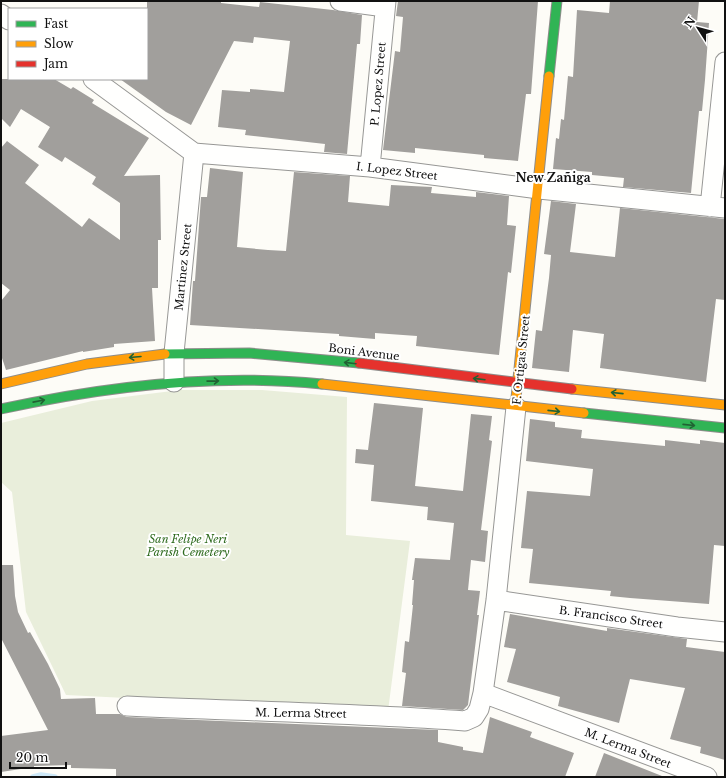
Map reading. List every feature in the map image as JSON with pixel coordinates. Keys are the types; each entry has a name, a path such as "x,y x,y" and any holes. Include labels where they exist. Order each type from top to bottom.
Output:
{"main road":[{"name":"F. Ortigas Street","path":"516,407 557,1"},
{"name":"Boni Avenue","path":"1,384 99,362 174,353 248,354 317,359 518,383 725,405"},
{"path":"1,409 41,400 174,382 253,380 319,384 516,407 725,428"}],"street":[{"path":"340,1 385,4"},
{"name":"P. Lopez Street","path":"370,167 385,4"},
{"path":"718,208 725,62"},
{"path":"94,80 194,153"},
{"name":"I. Lopez Street","path":"194,153 370,167 539,189 718,208"},
{"name":"Martinez Street","path":"174,382 174,353 194,153"},
{"name":"F. Ortigas Street","path":"474,717 479,709 483,693 496,600 516,407"},
{"name":"B. Francisco Street","path":"496,600 676,627 725,632"},
{"name":"M. Lerma Street","path":"483,693 707,777"},
{"name":"M. Lerma Street","path":"127,706 373,715 465,721 474,717"}],"green space":[{"name":"San Felipe Neri Parish Cemetery","path":"180,390 262,390 347,397 346,535 410,541 388,711 66,695 26,612 12,492 1,482 1,423 92,401"}],"building":[{"path":"147,1 221,1 221,3 259,7 260,2 333,10 362,15 360,44 357,44 347,154 324,152 325,144 245,135 246,130 218,127 222,90 250,92 250,89 284,92 290,41 254,37 253,43 234,41 191,125 166,112 121,80 148,80"},
{"path":"398,1 538,1 531,94 526,94 518,161 484,158 484,155 415,148 415,153 383,150 395,51 400,52 403,17 396,16"},
{"path":"610,1 699,1 697,22 709,23 702,111 699,111 691,193 623,187 624,178 592,175 592,172 553,169 556,138 559,139 561,119 564,120 568,76 573,77 577,10 609,13"},
{"path":"1,79 56,80 71,89 73,87 94,100 92,103 149,138 124,176 160,175 161,240 158,240 158,288 152,288 155,341 114,344 114,347 83,351 6,370 1,355 1,301 10,290 1,283 1,148 7,141 39,165 25,183 82,227 89,218 120,240 120,203 92,184 96,177 65,157 62,162 38,147 50,127 21,109 10,127 1,118"},
{"path":"210,168 243,172 237,247 268,250 286,251 294,172 350,176 348,202 389,206 391,185 432,187 431,193 476,197 476,192 509,196 507,225 516,226 511,273 508,272 499,355 416,346 417,336 375,333 375,339 339,336 339,334 190,325 193,281 195,281 201,197 207,197"},
{"path":"551,201 576,204 570,252 615,257 620,208 725,219 725,300 716,299 706,382 600,368 604,334 573,330 569,372 532,368 536,330 542,331 549,278 551,255 544,254"},
{"path":"374,403 423,408 415,486 463,491 471,414 492,416 489,440 492,441 481,530 488,531 485,562 471,560 468,590 480,591 477,615 479,615 468,705 463,710 402,706 406,673 402,672 405,641 409,642 413,605 414,580 412,580 415,558 450,560 454,523 427,520 428,507 371,501 374,465 355,463 356,449 368,450"},
{"path":"530,419 555,422 555,427 582,430 581,438 665,446 665,440 700,444 700,440 725,443 725,546 714,545 709,604 610,596 611,591 529,583 533,549 521,548 527,491 590,496 593,469 526,461"},
{"path":"1,565 13,565 15,596 18,612 28,633 30,632 48,664 60,689 61,699 95,698 96,714 120,714 127,717 438,730 438,742 463,747 463,750 483,753 490,717 532,732 530,737 574,753 565,777 116,777 116,769 71,768 71,765 34,766 1,772 1,736 48,730 1,638"},
{"path":"510,614 607,631 607,628 687,639 686,647 725,652 725,760 700,753 701,747 670,739 685,688 630,679 619,723 558,706 560,697 507,682 516,649 504,647"},
{"path":"604,753 662,776 662,777 595,777"}],"waterway":[{"path":"33,777 41,775 55,777"}],"traffic: fast":[{"path":"549,76 557,1"},
{"path":"165,354 249,353 359,363"},
{"path":"1,409 80,394 160,384 241,380 322,384"},
{"path":"584,413 725,428"}],"traffic: slow":[{"path":"516,398 549,76"},
{"path":"1,384 87,364 165,354"},
{"path":"322,384 584,413"},
{"path":"572,389 725,405"}],"traffic: jam":[{"path":"359,363 572,389"}],"district":[{"name":"New Zañiga","path":"553,178"}]}
